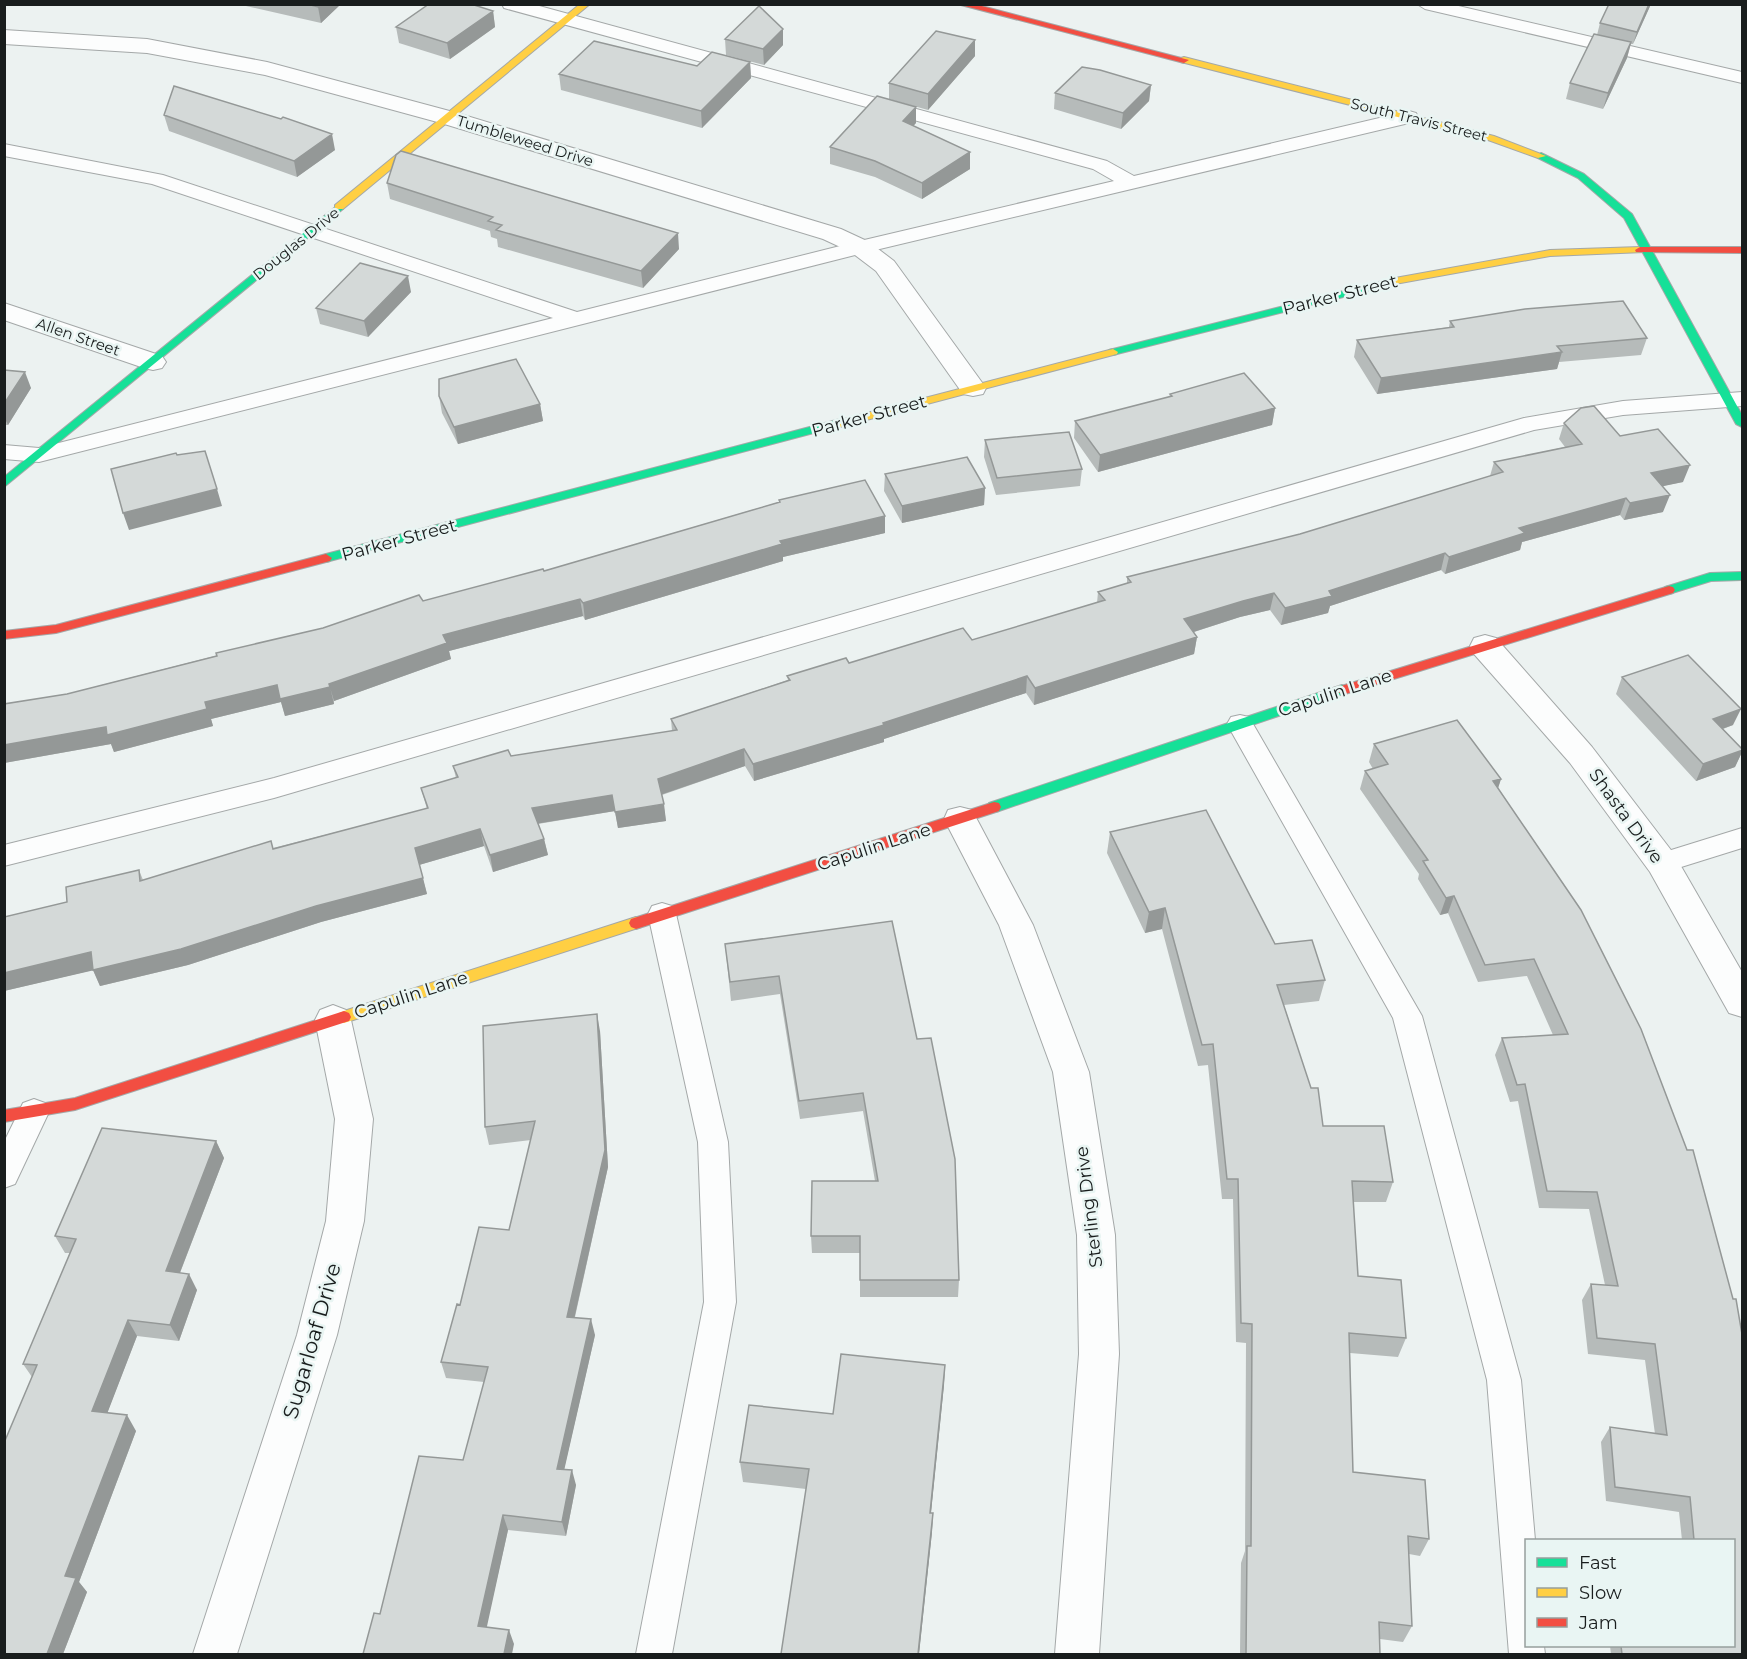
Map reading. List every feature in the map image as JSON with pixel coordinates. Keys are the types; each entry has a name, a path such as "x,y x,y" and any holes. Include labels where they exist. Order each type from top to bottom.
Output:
{"street":[{"name":"Douglas Drive","path":"4,483 586,4"},
{"name":"South Travis Street","path":"961,4 1491,138 1542,154 1576,171 1606,193 1628,216 1736,399 1743,424"},
{"name":"Tumbleweed Drive","path":"4,37 147,46 267,69 449,118 832,234 860,247 885,266 973,388"},
{"name":"Parker Street","path":"4,635 56,629 1394,280 1550,254 1648,250 1743,250"},
{"name":"Allen Street","path":"4,311 153,362"},
{"name":"Capulin Lane","path":"19,1114 75,1104 960,819 1240,724 1485,646 1710,577 1743,576"},
{"name":"Shasta Drive","path":"1485,646 1581,755 1662,863 1743,1003"},
{"name":"Sterling Drive","path":"960,819 1016,925 1071,1072 1096,1235 1099,1354 1077,1654"},
{"name":"Sugarloaf Drive","path":"214,1654 317,1335 345,1221 354,1119 333,1020"}],"lane":[{"path":"510,4 1100,165 1131,183"},
{"path":"1425,4 1743,78"},
{"path":"4,452 39,455 860,247 1409,117"},
{"path":"4,150 156,179 576,319"},
{"path":"4,856 274,788 1532,423 1623,408 1736,399"},
{"path":"1240,724 1407,1016 1504,1380 1525,1630"},
{"path":"1662,863 1743,838"},
{"path":"654,1654 720,1302 714,1142 662,914"},
{"path":"4,1175 19,1114"}],"building":[{"path":"429,4 471,4 493,11 447,43 396,27"},
{"path":"1609,4 1649,4 1637,32 1600,23"},
{"path":"759,6 783,29 763,49 725,39"},
{"path":"936,31 975,40 928,94 889,83"},
{"path":"1594,34 1631,42 1608,93 1570,83"},
{"path":"594,41 697,66 712,52 750,62 701,111 559,74"},
{"path":"1082,67 1151,85 1123,113 1055,93"},
{"path":"174,86 281,119 283,117 332,134 294,161 164,115"},
{"path":"877,96 916,107 903,121 970,152 922,183 875,161 830,147"},
{"path":"401,151 678,233 641,271 496,230 502,225 488,221 493,217 387,183 396,155"},
{"path":"360,263 408,276 364,321 316,308"},
{"path":"1623,301 1647,338 1557,346 1562,352 1381,378 1357,340 1454,327 1450,321 1525,309"},
{"path":"516,359 540,404 454,427 439,396 439,379"},
{"path":"4,370 25,372 4,404"},
{"path":"1244,373 1275,408 1100,455 1075,421 1172,396 1170,394"},
{"path":"1594,406 1620,436 1658,429 1690,465 1651,473 1670,495 1630,503 1626,498 1519,528 1525,533 1449,557 1445,553 1329,591 1332,596 1285,608 1274,593 1243,601 1184,619 1197,637 1035,688 1027,676 883,723 884,725 753,764 744,749 658,779 664,804 615,812 612,795 532,808 544,839 490,855 480,829 415,848 423,878 316,906 181,949 93,970 91,952 4,973 4,917 67,902 66,887 139,870 140,881 271,841 273,849 428,808 421,788 458,777 453,766 508,750 511,756 677,730 671,719 790,680 787,676 846,658 849,663 963,628 972,640 1105,600 1098,592 1131,582 1127,577 1300,534 1503,472 1494,462 1582,444 1564,423 1581,408"},
{"path":"1069,432 1082,469 997,478 985,440"},
{"path":"205,451 217,489 123,513 111,469 176,453 177,455"},
{"path":"967,457 985,488 902,506 885,474"},
{"path":"865,480 885,516 780,541 782,544 583,603 580,599 443,635 447,643 329,684 330,687 280,699 277,685 205,702 207,709 107,735 106,727 4,745 4,704 67,694 217,656 216,653 323,628 419,595 423,601 543,569 544,571 780,502 779,500"},
{"path":"1688,655 1741,709 1713,719 1743,750 1703,764 1622,677"},
{"path":"1457,720 1501,779 1493,781 1581,910 1641,1029 1687,1150 1693,1150 1733,1299 1736,1299 1743,1340 1743,1654 1622,1654 1621,1647 1735,1647 1735,1539 1694,1539 1690,1497 1615,1487 1610,1427 1667,1435 1655,1344 1597,1338 1591,1284 1618,1286 1597,1192 1547,1191 1525,1084 1517,1085 1502,1038 1568,1034 1534,959 1485,965 1454,896 1446,898 1423,861 1428,860 1365,771 1388,764 1374,744"},
{"path":"1206,810 1275,944 1312,940 1325,980 1277,985 1311,1088 1318,1088 1323,1126 1384,1126 1393,1182 1352,1181 1358,1276 1401,1280 1406,1338 1349,1333 1353,1472 1425,1480 1429,1539 1408,1536 1412,1626 1379,1622 1380,1654 1246,1654 1247,1546 1251,1546 1252,1324 1241,1323 1238,1179 1227,1179 1213,1044 1202,1045 1165,908 1149,912 1110,832"},
{"path":"892,921 917,1039 931,1038 955,1159 959,1280 860,1280 860,1236 811,1236 812,1181 878,1181 863,1093 799,1101 779,976 730,982 725,944"},
{"path":"597,1014 605,1150 567,1317 591,1319 557,1469 572,1470 562,1522 503,1515 478,1626 509,1630 504,1654 363,1654 374,1613 380,1614 419,1456 463,1460 488,1367 441,1362 457,1304 460,1305 479,1227 509,1230 535,1121 485,1127 483,1026"},
{"path":"102,1128 216,1141 166,1271 189,1274 170,1325 128,1320 92,1411 127,1415 65,1576 76,1578 47,1654 4,1654 4,1443 37,1365 23,1364 76,1239 55,1236"},
{"path":"841,1354 945,1365 930,1513 933,1513 918,1654 781,1654 809,1469 740,1462 749,1405 833,1414"}],"traffic: fast":[{"path":"1541,156 1581,176 1628,216 1742,424"},
{"path":"4,483 339,207"},
{"path":"1113,352 1395,281"},
{"path":"326,558 840,423"},
{"path":"1669,590 1710,577 1742,576"},
{"path":"994,807 1342,690"}],"traffic: slow":[{"path":"339,207 586,4"},
{"path":"1184,60 1491,138 1541,156"},
{"path":"1395,281 1550,253 1640,250"},
{"path":"840,423 1113,352"},
{"path":"344,1017 636,923"}],"traffic: jam":[{"path":"961,4 1184,60"},
{"path":"1640,250 1742,250"},
{"path":"4,635 56,629 326,558"},
{"path":"1342,690 1669,590"},
{"path":"636,923 994,807"},
{"path":"4,1116 75,1104 344,1017"}]}
